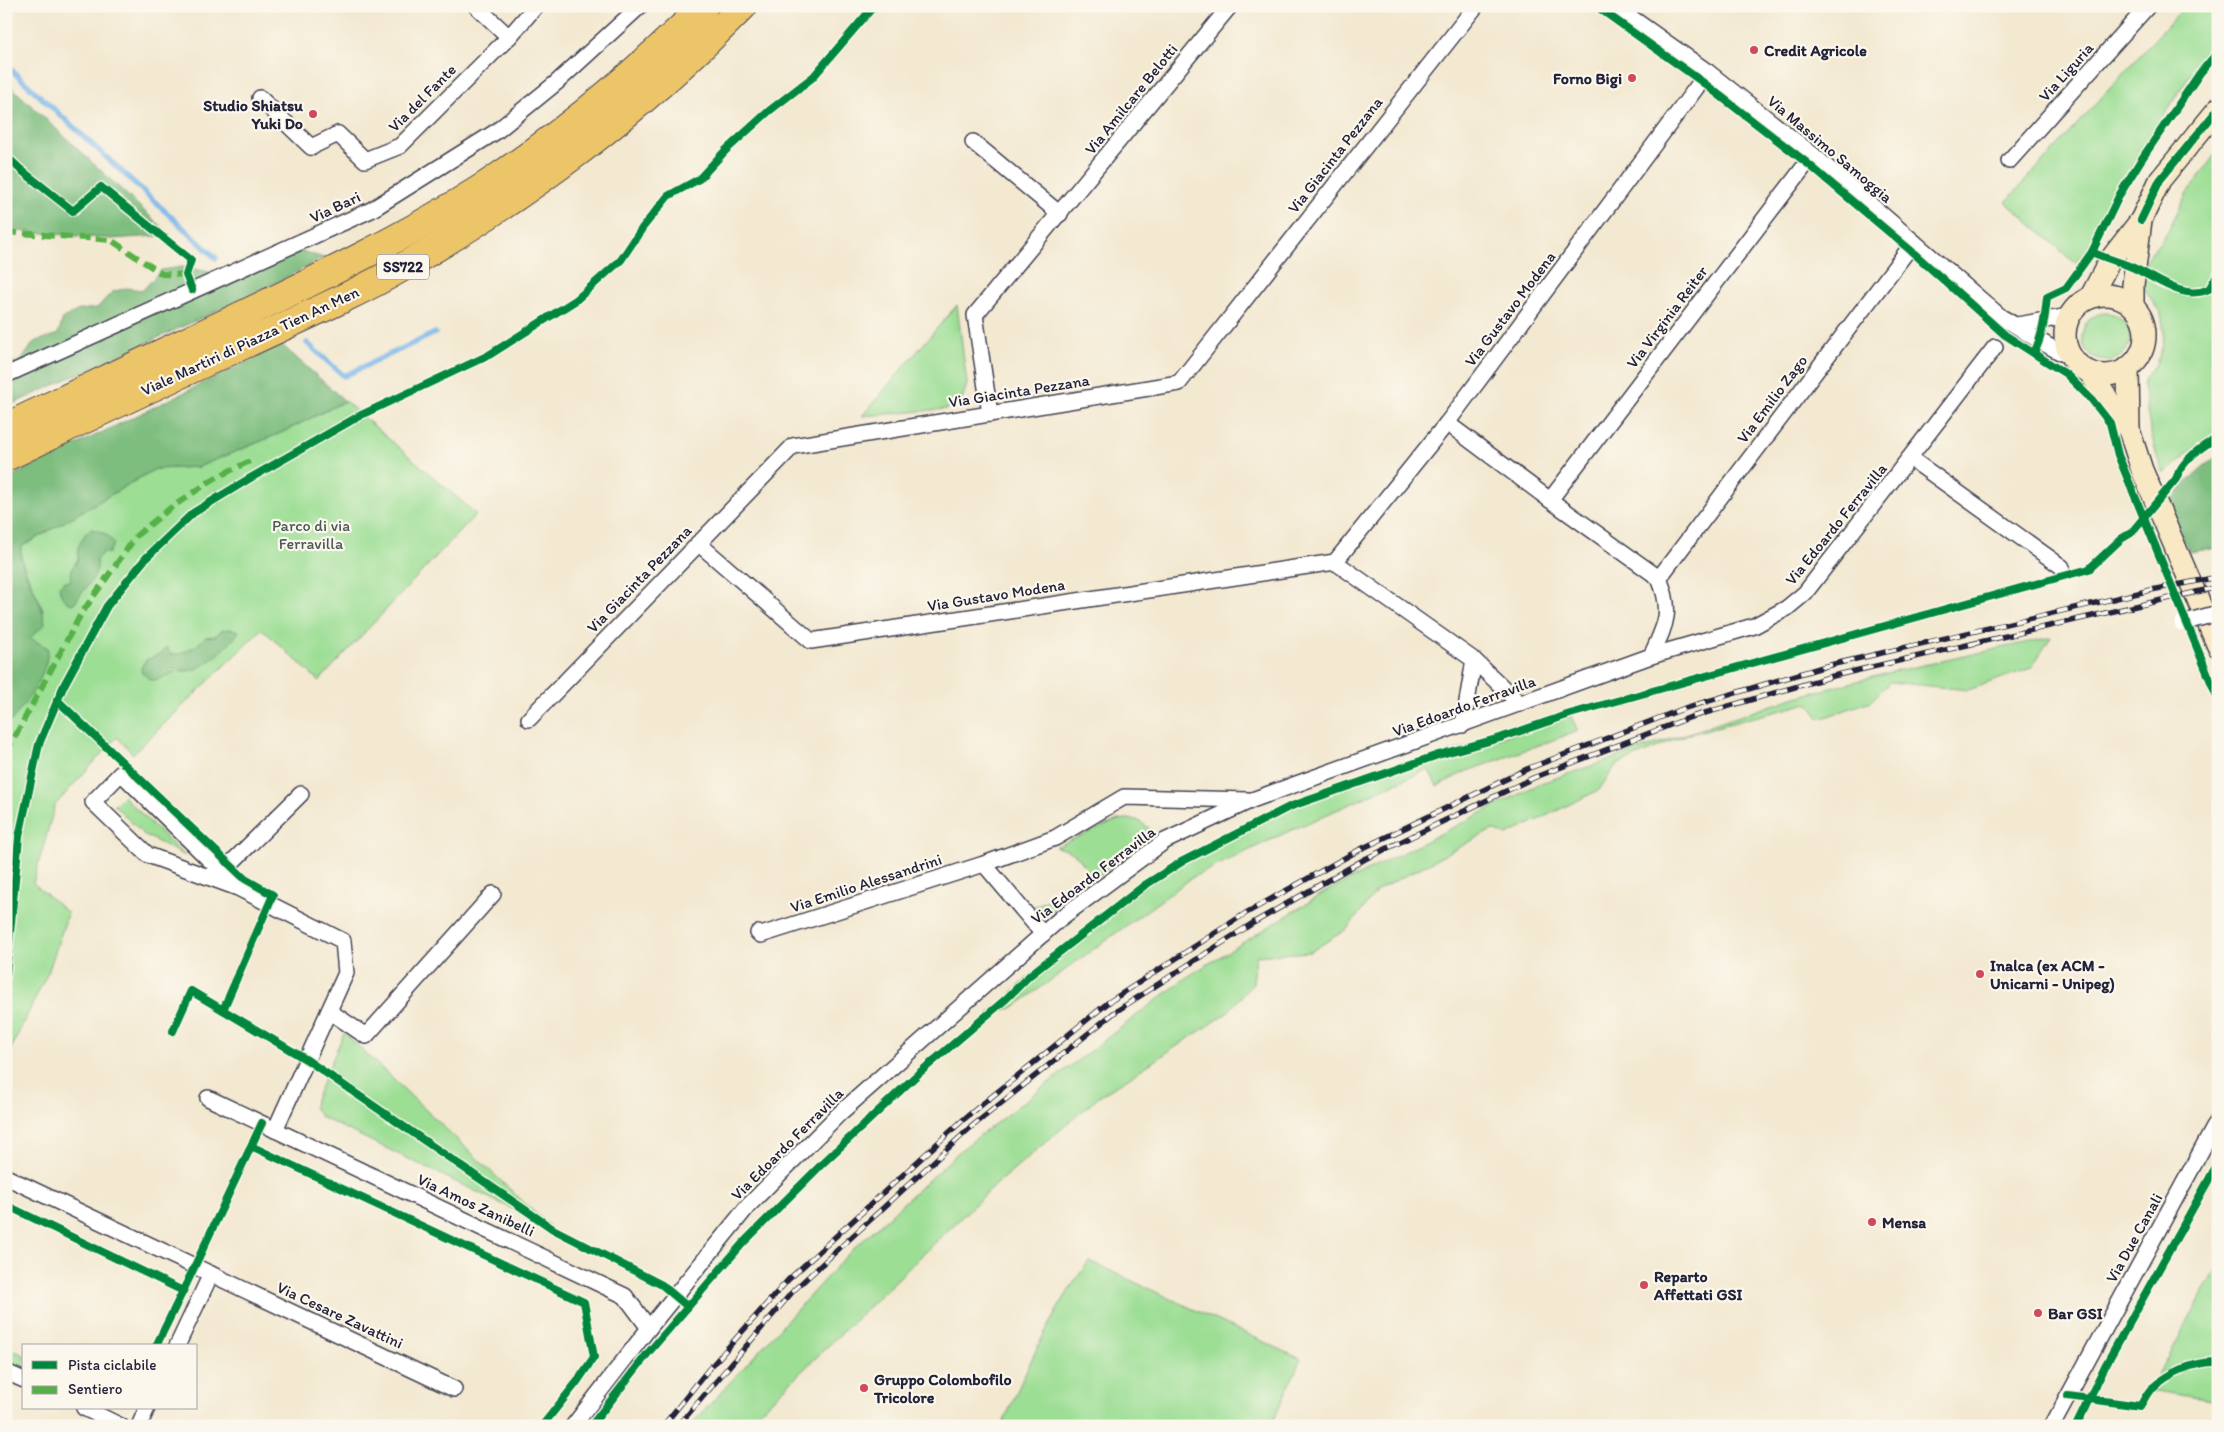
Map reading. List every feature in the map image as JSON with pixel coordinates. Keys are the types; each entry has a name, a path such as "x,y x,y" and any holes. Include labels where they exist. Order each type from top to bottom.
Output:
{"highway":[{"name":"Viale Martiri di Piazza Tien An Men","path":"6,426 374,252 435,216 502,174 590,110 704,6"},
{"name":"Viale Martiri di Piazza Tien An Men","path":"9,456 353,294 468,229 533,187 584,150 672,76 744,6"}],"main road":[{"path":"2090,298 2110,260 2141,220 2160,180 2218,109"},
{"path":"2133,306 2133,285 2141,220"},
{"path":"2090,374 2116,375 2128,369 2137,361 2143,350 2146,338 2145,326 2140,315 2124,299 2112,295 2101,295 2090,298 2078,305 2069,316 2064,337 2071,357 2079,367 2090,374 2129,430 2142,470 2218,646"},
{"path":"2128,369 2129,430"}],"street":[{"path":"476,6 509,37"},
{"name":"Via del Fante","path":"260,98 311,146 338,134 365,160 400,146 509,37 536,6"},
{"name":"Via Bari","path":"6,375 371,210 497,131 556,83 640,6"},
{"name":"Via Amilcare Belotti","path":"990,414 975,315 1230,6"},
{"name":"Via Giacinta Pezzana","path":"529,719 793,446 1179,384 1476,6"},
{"name":"Via Massimo Samoggia","path":"1615,6 1708,72 1813,155 2001,317 2017,325 2029,336 2055,351 2071,357"},
{"name":"Via Liguria","path":"2010,161 2148,6"},
{"name":"Via Gustavo Modena","path":"698,543 811,641 1335,562 1447,423 1708,72"},
{"path":"973,142 1060,214"},
{"name":"Via Virginia Reiter","path":"1550,500 1813,155"},
{"name":"Via Emilio Zago","path":"1659,578 1914,242"},
{"path":"2017,325 2069,316"},
{"name":"Via Edoardo Ferravilla","path":"573,1426 649,1328 748,1206 839,1114 1062,917 1165,841 1252,800 1651,656 1754,626 1787,608 1805,593 1995,347"},
{"path":"1447,423 1659,578 1667,596 1667,614 1664,628 1651,656"},
{"name":"Via Edoardo Ferravilla","path":"1910,458 2062,567"},
{"path":"1335,562 1474,660 1520,704"},
{"path":"2182,623 2218,613"},
{"path":"1463,725 1474,660"},
{"path":"238,888 121,773 93,802 148,855 238,888 343,941 346,973 276,1130"},
{"path":"221,872 301,794"},
{"name":"Via Emilio Alessandrini","path":"758,934 984,864 1055,838 1124,797 1252,800"},
{"path":"984,864 1043,934"},
{"path":"329,1011 366,1036 493,894"},
{"name":"Via Amos Zanibelli","path":"208,1098 625,1296 649,1328"},
{"name":"Via Due Canali","path":"2052,1426 2218,1120"},
{"name":"Via Cesare Zavattini","path":"6,1177 454,1388"},
{"path":"178,1344 211,1274"},
{"path":"6,1372 22,1379"},
{"path":"88,1410 121,1426"},
{"path":"139,1426 146,1410"}],"green space":[{"path":"2185,6 2218,8 2218,43 2187,79 2110,203 2090,247 2075,263 2006,202"},
{"path":"6,82 170,235 112,239 6,230"},
{"path":"2218,150 2218,432 2199,444 2164,474 2158,460 2150,429 2143,385 2145,377 2155,366 2162,349 2164,332 2161,314 2144,288 2143,277 2147,259 2166,234 2187,194"},
{"path":"301,251 324,258 243,299 6,407 6,378 218,284"},
{"path":"182,267 210,272 212,277 6,372 6,359 19,364 34,342 58,334 63,318 79,310 97,308 112,292 126,288 143,290 161,270"},
{"path":"957,305 967,384 962,400 947,409 862,416"},
{"path":"2101,313 2111,313 2123,320 2130,332 2130,342 2123,354 2111,361 2101,361 2093,357 2086,350 2082,342 2082,332 2086,324 2093,317"},
{"path":"282,345 345,401 283,432 198,467 155,469 21,547 23,566 40,603 45,624 30,638 48,648 44,668 35,688 10,722 6,722 6,479"},
{"name":"Parco di via Ferravilla","path":"345,401 476,514 319,681 262,629 133,754 117,737 55,805 33,883 68,913 49,970 6,1059 6,722 10,722 30,638 43,609 20,559 21,547 155,469 198,467 283,432"},
{"path":"2218,455 2218,548 2189,552 2169,503 2189,480"},
{"path":"91,529 104,534 114,544 108,554 103,552 96,560 97,566 94,577 76,602 71,604 63,597 59,587 63,582 70,581 72,569 78,559 78,547 86,533"},
{"path":"222,630 239,631 220,653 196,669 176,672 155,680 151,680 142,673 141,668 146,660 162,653 166,647 171,654 180,654 196,646 205,637 215,636"},
{"path":"2051,637 2031,668 1968,690 1890,682 1871,701 1820,719 1808,703 1686,735 1616,765 1599,790 1507,835 1492,830 1378,890 1347,929 1310,952 1256,956 1253,983 1226,1014 1099,1097 995,1185 745,1426 690,1426 849,1253 962,1149 1187,977 1327,891 1541,783 1796,697 1892,672"},
{"path":"1570,714 1578,731 1467,771 1437,786 1428,769 1193,877 1014,1007 989,1014 1048,959 1145,885 1183,861 1289,807 1438,755 1500,738"},
{"path":"123,796 185,856 143,834 114,805"},
{"path":"1118,820 1137,820 1150,829 1151,837 1147,844 1086,883 1052,912 1046,915 1038,913 1033,907 1073,889 1084,880 1086,867 1079,858 1065,849 1055,847"},
{"path":"344,1033 550,1227 321,1117 314,1108 315,1100"},
{"path":"1089,1261 1301,1359 1271,1426 1002,1426 1051,1320"},
{"path":"2218,1267 2218,1401 2150,1390"},
{"path":"6,1347 22,1354 22,1372 6,1365"}],"waterway":[{"path":"6,65 216,258"},
{"path":"307,343 344,376 435,333"}],"railway":[{"path":"663,1426 708,1370 788,1280 964,1119 1109,1002 1246,913 1359,850 1527,769 1685,708 1826,666 2151,590 2218,577"},
{"path":"678,1426 794,1290 970,1128 1115,1012 1253,923 1365,859 1533,778 1691,717 1833,676 2218,587"}],"marked path":[{"path":"6,232 111,240 162,274 186,275"},
{"path":"6,753 81,614 137,535 169,509 215,478 252,460"}],"cycle path":[{"path":"6,977 19,837 39,744 64,685 107,606 146,558 193,513 247,480 361,415 489,355 576,300 621,260 643,227 668,196 699,179 726,150 769,111 813,77 874,6"},
{"path":"1596,6 1701,81 1807,163 1909,249 2005,335 2066,374 2092,400 2110,423 2118,455 2218,699"},
{"path":"2034,353 2042,333 2047,297 2066,288 2092,252 2120,194 2141,160 2200,73 2218,52"},
{"path":"2141,220 2160,180 2218,109"},
{"path":"6,156 73,211 101,187 191,260 186,275 192,290"},
{"path":"2092,252 2131,267 2181,291 2200,292 2209,289 2218,274"},
{"path":"591,1426 648,1353 743,1243 824,1162 918,1074 1006,999 1030,975 1145,885 1183,861 1289,807 1438,755 1500,738 1570,714 2089,569 2121,539 2131,533 2176,479 2187,460 2218,437"},
{"path":"57,700 245,879 273,895 223,1010"},
{"path":"173,1031 191,991 307,1060 553,1229 662,1285 688,1307"},
{"path":"183,1291 262,1123"},
{"path":"251,1146 584,1302 594,1357 542,1426"},
{"path":"2076,1426 2105,1366 2218,1163"},
{"path":"6,1205 183,1291 157,1344"},
{"path":"2068,1396 2140,1406 2151,1389 2174,1373 2191,1366 2218,1362"}],"place":[{"name":"Credit Agricole","path":"1754,50"},
{"name":"Forno Bigi","path":"1632,78"},
{"name":"Studio Shiatsu Yuki Do","path":"313,114"},
{"name":"Inalca (ex ACM - Unicarni - Unipeg)","path":"1980,974"},
{"name":"Mensa","path":"1872,1222"},
{"name":"Reparto Affettati GSI","path":"1644,1285"},
{"name":"Bar GSI","path":"2038,1313"},
{"name":"Gruppo Colombofilo Tricolore","path":"864,1388"}]}
